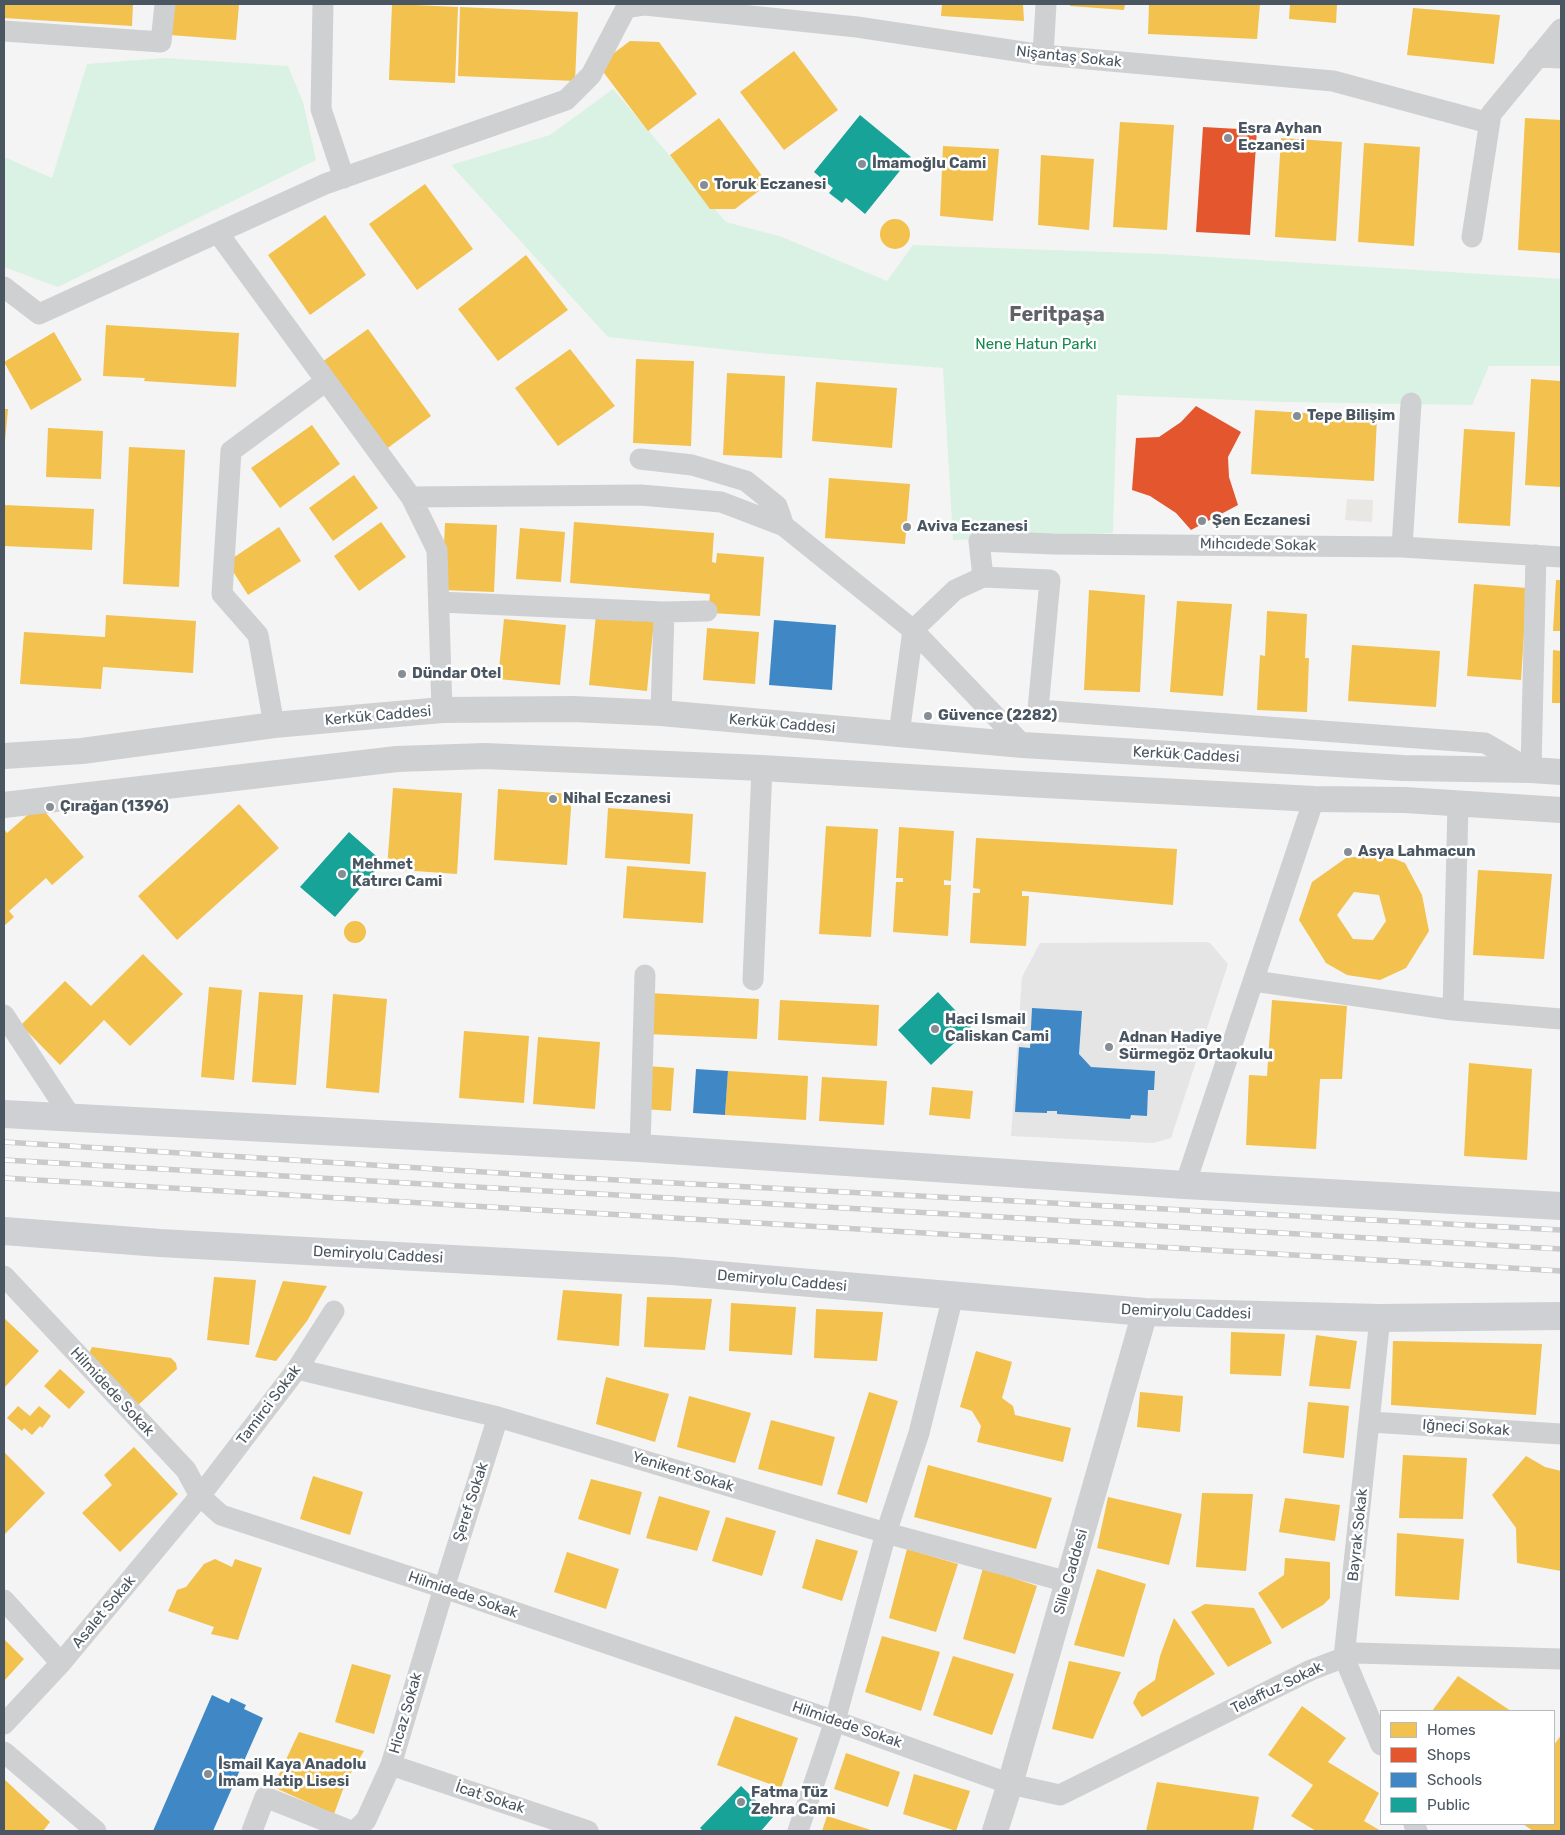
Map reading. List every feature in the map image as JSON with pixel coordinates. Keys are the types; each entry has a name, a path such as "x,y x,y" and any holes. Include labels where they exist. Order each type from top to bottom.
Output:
{"main road":[{"path":"4,1114 640,1148 1185,1186 1561,1206"},
{"name":"Demiryolu Caddesi","path":"4,1231 160,1244 672,1271 1145,1312 1380,1318 1561,1316"}],"street":[{"path":"4,32 161,42 165,4"},
{"path":"323,4 321,109 344,178"},
{"path":"1044,56 1046,4"},
{"path":"4,287 39,314 325,184 566,100 592,75 630,6"},
{"name":"Nişantaş Sokak","path":"630,6 857,26 1044,56 1333,81 1489,123"},
{"path":"1472,237 1491,114 1561,29"},
{"path":"1537,57 1561,58"},
{"path":"218,233 411,497 436,550 442,710"},
{"path":"274,725 258,635 222,594 231,451 326,381"},
{"path":"1402,547 1411,403"},
{"path":"640,459 692,465 746,481 777,506 784,526"},
{"path":"411,497 640,495 721,502 784,526 913,630 1023,745"},
{"name":"Mıhcıdede Sokak","path":"983,577 979,542 1402,547 1561,557"},
{"path":"898,734 913,630 955,590 983,577 1050,580 1038,710 1485,743 1531,770 1536,555"},
{"path":"439,602 664,612 706,611"},
{"path":"661,713 664,612"},
{"name":"Kerkük Caddesi","path":"4,756 82,751 274,725 442,710 573,709 661,713 1023,745 1403,768 1561,772"},
{"path":"4,805 397,759 485,756 762,768 1314,799 1405,800 1561,810"},
{"path":"754,980 762,768"},
{"path":"1185,1186 1314,799"},
{"path":"1453,1010 1458,804"},
{"path":"640,1148 645,975"},
{"path":"1254,981 1453,1010 1561,1019"},
{"path":"4,1015 10,1042 71,1117"},
{"name":"Hilmidede Sokak","path":"4,1276 186,1470 200,1496 221,1515 835,1720 1010,1784"},
{"path":"798,1831 835,1720 886,1533 919,1433 953,1296"},
{"name":"Tamirci Sokak","path":"200,1496 297,1369 334,1311"},
{"name":"Sille Caddesi","path":"995,1831 1145,1312"},
{"name":"Bayrak Sokak","path":"1380,1318 1344,1657 1380,1743"},
{"name":"Yenikent Sokak","path":"297,1369 498,1417 886,1533 1068,1582"},
{"name":"Şeref Sokak","path":"444,1588 498,1417"},
{"name":"Iğneci Sokak","path":"1370,1422 1561,1434"},
{"name":"Asalet Sokak","path":"4,1724 61,1663 200,1496"},
{"name":"Hicaz Sokak","path":"355,1831 366,1820 391,1765 444,1588"},
{"path":"4,1600 61,1663"},
{"name":"Telaffuz Sokak","path":"1010,1784 1060,1794 1311,1670 1356,1653 1561,1659"},
{"path":"4,1752 96,1831"},
{"name":"İcat Sokak","path":"391,1765 588,1831"},
{"path":"252,1831 266,1797 351,1831"}],"shaded area":[{"path":"1347,499 1373,500 1372,522 1345,520"},
{"name":"Adnan Hadiye Sürmegöz Ortaokulu","path":"1040,943 1210,943 1228,964 1171,1138 1153,1143 1011,1136 1022,977"}],"green space":[{"path":"164,58 288,66 303,102 316,160 58,287 4,267 4,157 52,178 87,64"},
{"name":"Nene Hatun Parkı","path":"613,89 726,222 782,237 887,281 913,245 1162,254 1561,279 1561,366 1489,366 1472,405 1283,402 1117,395 1113,533 953,540 943,368 759,353 608,337 451,165 550,135"}],"building: Homes":[{"path":"4,4 133,4 132,26 4,18"},
{"path":"173,4 239,4 236,40 170,35"},
{"path":"392,4 458,7 455,83 389,80"},
{"path":"942,4 1023,4 1024,21 941,16"},
{"path":"1070,4 1125,4 1124,10 1070,6"},
{"path":"1149,4 1260,4 1257,39 1148,34"},
{"path":"1290,4 1337,4 1336,23 1289,19"},
{"path":"460,7 578,12 575,81 458,76"},
{"path":"1413,8 1500,15 1494,64 1407,55"},
{"path":"630,41 659,42 697,94 648,131 598,65"},
{"path":"794,51 838,110 784,150 740,92"},
{"path":"719,118 768,184 735,209 710,209 670,155"},
{"path":"1525,118 1561,120 1561,253 1518,250"},
{"path":"1120,122 1174,125 1167,230 1113,227"},
{"path":"1281,138 1342,142 1336,241 1275,237"},
{"path":"1364,143 1420,147 1414,246 1358,242"},
{"path":"943,146 999,149 993,221 940,216"},
{"path":"1041,155 1094,159 1089,230 1038,225"},
{"path":"425,184 473,249 417,290 369,224"},
{"path":"325,215 366,275 310,315 268,255"},
{"path":"895,219 906,223 910,234 906,245 895,249 884,245 880,234 884,223"},
{"path":"526,255 568,310 498,361 458,309"},
{"path":"106,325 239,333 236,387 144,381 145,378 103,376"},
{"path":"368,329 431,416 385,450 322,362"},
{"path":"54,332 82,380 31,410 4,362"},
{"path":"570,349 615,406 558,446 515,388"},
{"path":"636,359 694,361 691,446 633,443"},
{"path":"727,373 785,376 782,458 723,455"},
{"path":"1531,379 1561,381 1561,487 1525,485"},
{"path":"816,382 897,388 892,448 812,441"},
{"path":"4,409 8,409 5,441 4,441"},
{"path":"1255,410 1377,417 1374,481 1251,474"},
{"path":"312,425 340,464 280,508 251,468"},
{"path":"48,428 103,431 101,479 46,477"},
{"path":"1464,429 1515,432 1510,526 1458,523"},
{"path":"129,447 185,450 179,587 123,584"},
{"path":"354,475 378,508 333,541 309,508"},
{"path":"829,478 910,484 905,544 825,538"},
{"path":"4,505 94,509 92,550 4,546"},
{"path":"381,522 406,557 359,591 334,556"},
{"path":"574,522 714,533 712,562 716,563 717,553 764,557 760,616 712,613 709,603 710,594 570,583"},
{"path":"445,523 497,525 494,592 442,590"},
{"path":"279,527 301,561 248,595 227,562"},
{"path":"520,528 565,532 561,582 516,579"},
{"path":"1556,580 1561,580 1561,631 1553,631"},
{"path":"1474,584 1527,588 1521,680 1467,676"},
{"path":"1089,590 1145,595 1140,692 1084,690"},
{"path":"1177,601 1232,604 1223,696 1170,692"},
{"path":"1267,611 1307,614 1305,658 1309,658 1307,712 1257,710 1260,655 1265,656"},
{"path":"106,615 196,621 193,673 103,667 101,689 20,684 24,632 105,637"},
{"path":"596,615 654,621 647,691 589,685"},
{"path":"504,619 566,625 560,685 498,679"},
{"path":"707,628 759,632 755,684 703,680"},
{"path":"1352,645 1440,651 1436,707 1348,701"},
{"path":"1553,650 1561,651 1561,703 1552,703"},
{"path":"393,788 462,793 457,874 387,869"},
{"path":"498,789 572,794 567,865 494,860"},
{"path":"239,804 279,848 177,940 138,896"},
{"path":"39,805 84,857 52,885 46,878 9,911 14,917 4,926 4,829 7,833"},
{"path":"608,808 693,814 690,864 605,858"},
{"path":"826,826 878,829 871,937 819,934"},
{"path":"899,827 954,831 951,881 944,880 944,885 951,885 948,936 893,932 896,882 903,882 903,878 896,878"},
{"path":"976,838 1177,849 1173,905 1022,891 1022,896 1029,896 1026,946 970,943 973,893 980,893 980,889 973,888"},
{"path":"1382,854 1405,863 1422,895 1429,931 1406,968 1380,980 1347,975 1326,963 1299,920 1312,882 1346,858","holes":["1354,892 1379,895 1386,921 1373,940 1353,939 1337,915"]},
{"path":"627,866 706,872 703,923 623,918"},
{"path":"1478,870 1552,874 1544,959 1473,955"},
{"path":"355,921 363,924 366,932 363,940 355,943 347,940 344,932 347,924"},
{"path":"143,954 183,994 130,1046 104,1020 60,1065 21,1025 65,981 91,1006"},
{"path":"209,987 242,990 234,1080 201,1077"},
{"path":"259,992 303,995 296,1085 252,1082"},
{"path":"649,993 759,999 757,1039 647,1034"},
{"path":"333,994 387,999 379,1093 326,1088"},
{"path":"780,1000 879,1005 877,1046 778,1040"},
{"path":"1272,1000 1347,1006 1342,1079 1320,1079 1316,1149 1246,1145 1249,1075 1267,1076"},
{"path":"464,1031 529,1036 524,1103 459,1098"},
{"path":"538,1037 600,1042 595,1109 533,1104"},
{"path":"1469,1063 1532,1069 1527,1160 1464,1156"},
{"path":"647,1066 674,1068 671,1111 644,1109"},
{"path":"728,1071 808,1076 806,1120 725,1115"},
{"path":"822,1077 887,1081 884,1125 819,1121"},
{"path":"932,1087 973,1091 970,1119 929,1115"},
{"path":"214,1277 256,1280 249,1345 207,1340"},
{"path":"283,1281 327,1286 307,1321 276,1361 255,1357"},
{"path":"563,1290 622,1294 619,1346 557,1340"},
{"path":"647,1297 712,1299 705,1350 644,1347"},
{"path":"731,1303 796,1307 792,1355 729,1351"},
{"path":"816,1309 883,1312 877,1361 814,1358"},
{"path":"4,1318 39,1351 4,1388"},
{"path":"1231,1332 1285,1334 1281,1376 1230,1374"},
{"path":"1316,1335 1357,1341 1350,1389 1309,1386"},
{"path":"1393,1341 1542,1344 1536,1415 1391,1405"},
{"path":"92,1347 171,1358 176,1363 177,1369 136,1407 88,1355"},
{"path":"976,1351 1012,1362 1002,1398 1013,1406 1015,1415 1071,1428 1063,1462 977,1442 981,1426 972,1411 960,1407"},
{"path":"60,1369 85,1392 69,1409 44,1386"},
{"path":"606,1377 669,1394 655,1442 596,1424"},
{"path":"869,1392 898,1401 867,1503 837,1494"},
{"path":"1140,1392 1183,1396 1180,1432 1137,1427"},
{"path":"689,1396 751,1413 735,1463 677,1447"},
{"path":"1308,1402 1349,1406 1344,1458 1303,1453"},
{"path":"18,1406 30,1416 39,1406 51,1416 42,1428 40,1426 32,1435 24,1428 22,1431 7,1418"},
{"path":"771,1420 835,1437 822,1486 758,1469"},
{"path":"134,1447 178,1494 120,1552 82,1513 112,1485 104,1475"},
{"path":"4,1452 45,1493 4,1535"},
{"path":"1403,1455 1467,1458 1463,1519 1399,1518"},
{"path":"1526,1456 1545,1467 1561,1471 1561,1571 1517,1563 1516,1528 1492,1495"},
{"path":"928,1465 1052,1498 1036,1549 914,1517"},
{"path":"313,1476 363,1492 350,1535 300,1519"},
{"path":"591,1479 642,1492 630,1535 578,1519"},
{"path":"1202,1493 1253,1494 1246,1571 1196,1567"},
{"path":"659,1496 710,1511 697,1551 646,1538"},
{"path":"1108,1497 1182,1514 1169,1565 1097,1548"},
{"path":"1285,1498 1340,1505 1335,1541 1279,1532"},
{"path":"726,1517 776,1531 762,1576 712,1561"},
{"path":"1397,1533 1464,1539 1459,1600 1395,1596"},
{"path":"816,1539 858,1551 842,1601 802,1588"},
{"path":"907,1549 958,1564 936,1632 889,1618"},
{"path":"567,1552 619,1569 606,1609 554,1592"},
{"path":"1285,1558 1330,1562 1330,1598 1323,1605 1282,1629 1258,1593 1284,1575"},
{"path":"215,1559 232,1567 235,1559 262,1568 238,1640 211,1634 214,1627 168,1611 177,1590 186,1587 204,1564"},
{"path":"983,1568 1037,1586 1015,1654 963,1639"},
{"path":"1097,1569 1146,1584 1124,1657 1074,1645"},
{"path":"1205,1604 1254,1608 1272,1643 1228,1667 1191,1612"},
{"path":"1174,1618 1215,1674 1142,1717 1133,1703 1138,1692 1155,1680 1160,1656"},
{"path":"882,1636 940,1652 921,1711 865,1692"},
{"path":"4,1639 24,1659 4,1681"},
{"path":"953,1656 1014,1674 992,1735 933,1715"},
{"path":"1069,1661 1121,1672 1093,1739 1052,1729"},
{"path":"352,1664 391,1675 374,1734 335,1722"},
{"path":"1458,1676 1509,1710 1433,1710"},
{"path":"1302,1706 1346,1738 1328,1762 1379,1793 1364,1821 1381,1831 1316,1831 1291,1816 1313,1785 1268,1755"},
{"path":"735,1716 798,1738 781,1788 717,1765"},
{"path":"299,1732 364,1751 346,1781 334,1814 273,1787"},
{"path":"1561,1735 1561,1831 1533,1831 1524,1825 1555,1825 1555,1744"},
{"path":"846,1753 900,1772 888,1807 834,1789"},
{"path":"914,1774 970,1791 956,1831 903,1814"},
{"path":"4,1779 50,1822 43,1831 4,1831"},
{"path":"1157,1782 1259,1797 1253,1831 1146,1831"},
{"path":"827,1816 874,1831 822,1831"}],"building: Shops":[{"path":"1203,127 1257,130 1250,235 1196,232"},
{"path":"1196,406 1241,432 1228,457 1229,477 1238,505 1191,530 1176,513 1150,496 1132,490 1136,438 1159,437 1181,422"}],"building: Schools":[{"path":"774,620 836,625 832,690 769,685"},
{"path":"1032,1008 1082,1011 1079,1054 1091,1067 1155,1071 1154,1090 1148,1090 1147,1116 1131,1115 1130,1119 1057,1114 1057,1111 1047,1111 1047,1113 1015,1112 1019,1047 1030,1048"},
{"path":"696,1069 728,1071 725,1115 693,1113"},
{"name":"İsmail Kaya Anadolu İmam Hatip Lisesi","path":"212,1695 229,1703 231,1698 246,1705 244,1709 263,1718 213,1831 153,1831"}],"building: Public":[{"name":"İmamoğlu Cami","path":"860,115 911,157 865,214 846,198 842,203 829,193 833,188 814,172"},
{"name":"Mehmet Katırcı Cami","path":"349,832 383,862 335,917 300,887"},
{"name":"Haci Ismail Caliskan Cami","path":"938,992 971,1027 931,1065 898,1030"},
{"name":"Fatma Tüz Zehra Cami","path":"741,1786 773,1817 761,1831 703,1831 700,1828"}],"railway":[{"path":"4,1142 580,1178 1561,1230"},
{"path":"4,1160 1561,1249"},
{"path":"4,1178 1561,1271"}],"place":[{"name":"Esra Ayhan Eczanesi","path":"1228,138"},
{"name":"İmamoğlu Cami","path":"862,164"},
{"name":"Toruk Eczanesi","path":"704,185"},
{"name":"Tepe Bilişim","path":"1297,416"},
{"name":"Şen Eczanesi","path":"1202,521"},
{"name":"Aviva Eczanesi","path":"907,527"},
{"name":"Dündar Otel","path":"402,674"},
{"name":"Güvence (2282)","path":"928,716"},
{"name":"Nihal Eczanesi","path":"553,799"},
{"name":"Çırağan (1396)","path":"50,807"},
{"name":"Asya Lahmacun","path":"1348,852"},
{"name":"Mehmet Katırcı Cami","path":"342,874"},
{"name":"Haci Ismail Caliskan Cami","path":"935,1029"},
{"name":"Adnan Hadiye Sürmegöz Ortaokulu","path":"1109,1047"},
{"name":"İsmail Kaya Anadolu İmam Hatip Lisesi","path":"208,1774"},
{"name":"Fatma Tüz Zehra Cami","path":"741,1802"}],"district":[{"name":"Feritpaşa","path":"1057,315"}]}
